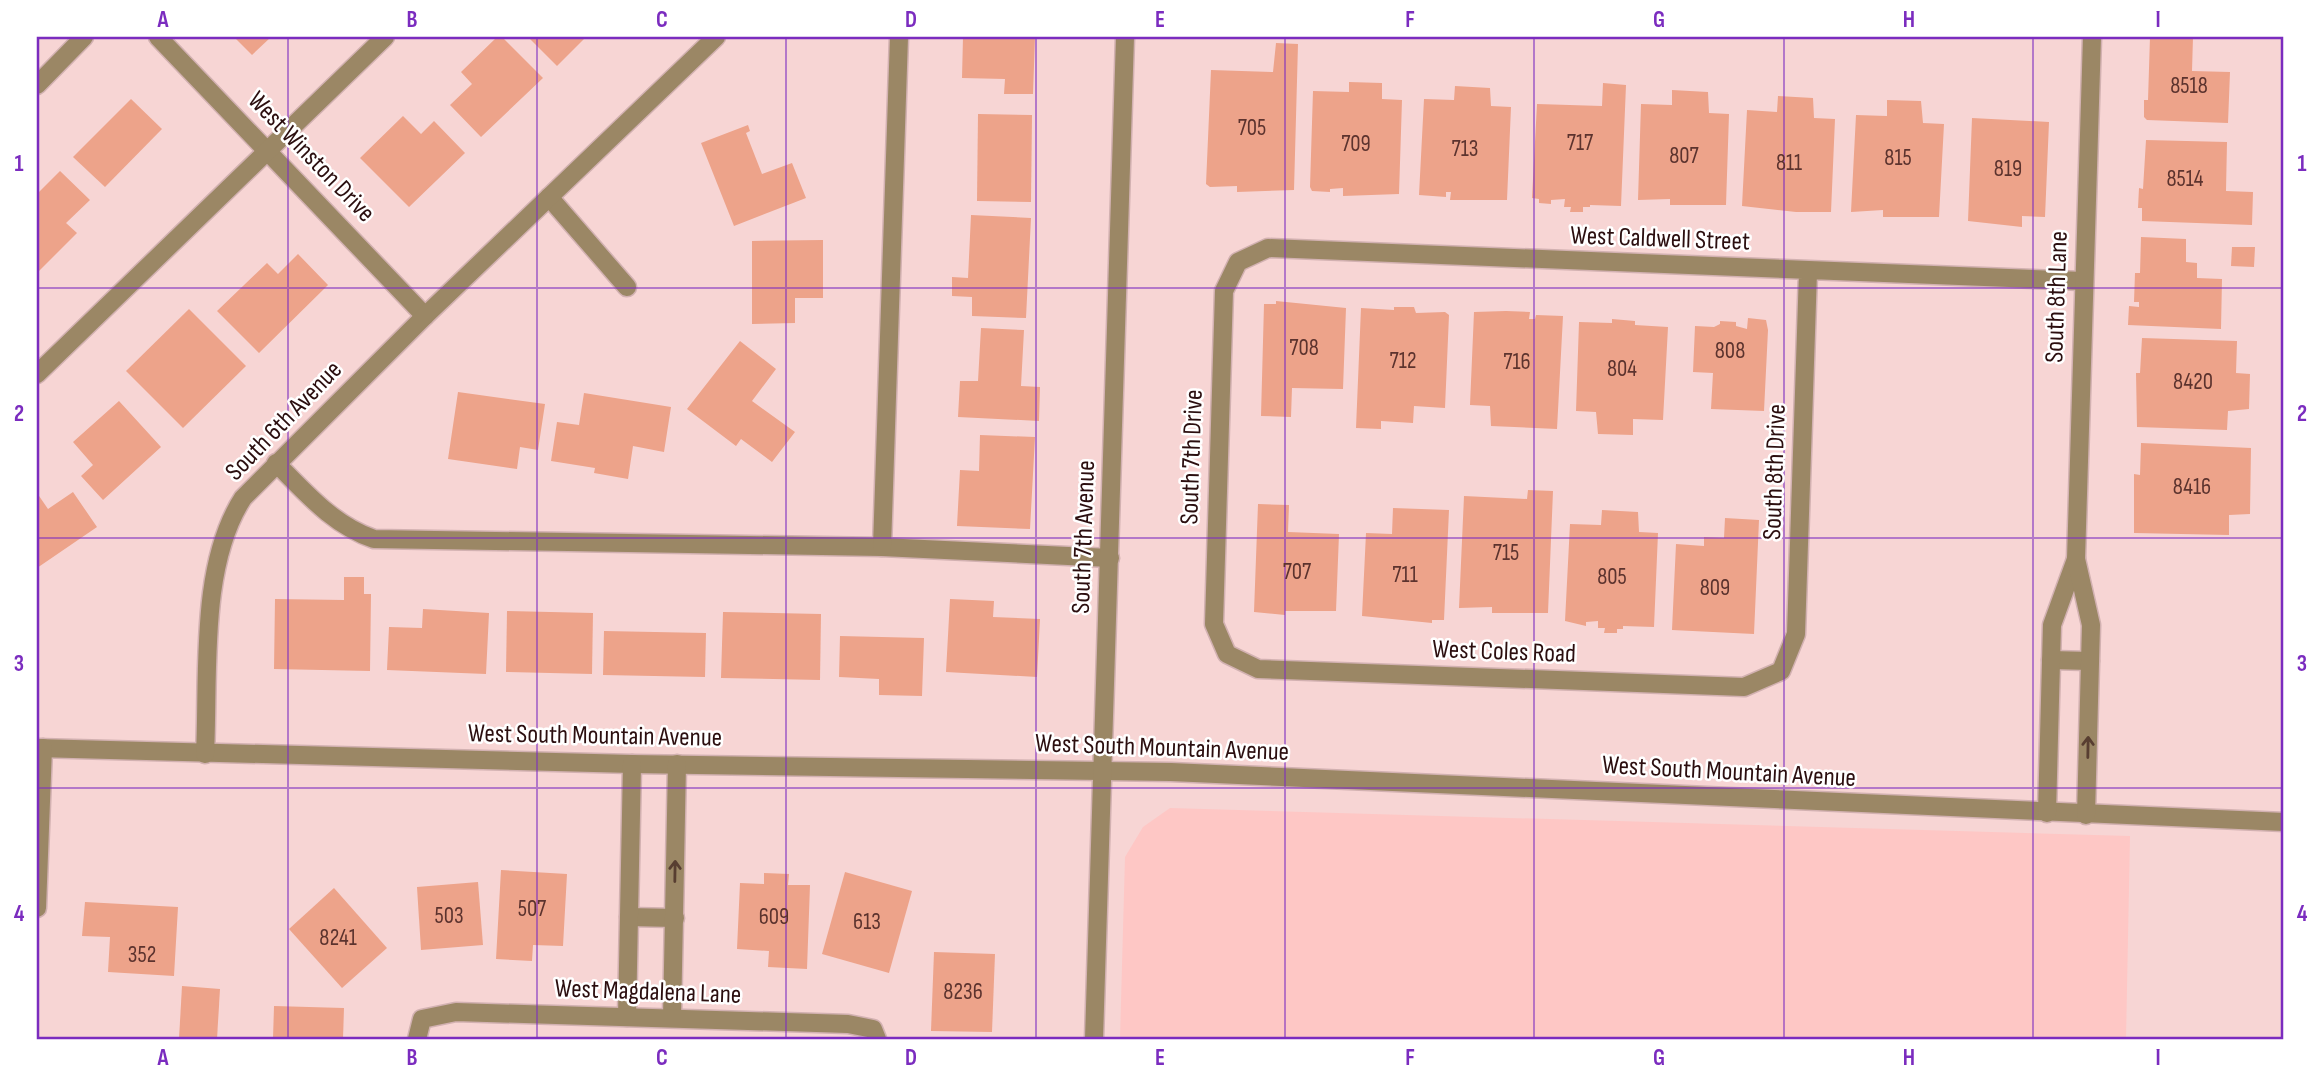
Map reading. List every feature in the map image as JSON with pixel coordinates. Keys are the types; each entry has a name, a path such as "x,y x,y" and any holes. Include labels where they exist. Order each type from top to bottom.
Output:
{"street":[{"path":"37,85 84,37"},
{"name":"West Winston Drive","path":"158,37 425,316"},
{"path":"37,374 385,37"},
{"name":"South 6th Avenue","path":"205,754 213,577 233,514 243,498 425,316 716,37"},
{"path":"882,547 898,37"},
{"name":"South 7th Avenue","path":"1094,1039 1125,37"},
{"name":"South 8th Lane","path":"2086,815 2091,625 2076,559 2092,37"},
{"path":"549,197 627,287"},
{"name":"West Caldwell Street","path":"1238,262 1268,248 1808,272 2083,281"},
{"name":"South 7th Drive","path":"1227,654 1214,624 1224,291 1238,262"},
{"name":"South 8th Drive","path":"1780,671 1796,634 1808,272"},
{"path":"276,463 331,517 353,532 374,539 882,547 1110,558"},
{"name":"South 8th Lane","path":"2047,813 2052,625 2076,559"},
{"name":"West Coles Road","path":"1227,654 1258,669 1744,687 1780,671"},
{"path":"2051,660 2090,661"},
{"path":"37,908 40,748"},
{"name":"West South Mountain Avenue","path":"40,748 632,764 1103,771 2284,822"},
{"path":"627,1017 632,764"},
{"path":"672,1018 677,764"},
{"path":"629,917 675,918"},
{"name":"West Magdalena Lane","path":"417,1039 422,1019 456,1012 848,1024 875,1034"}],"shaded area":[{"path":"1170,808 2130,836 2126,1039 1120,1039 1125,857 1143,827"}],"building":[{"path":"234,37 271,37 252,55"},
{"path":"497,37 502,37 543,78 481,137 450,105 472,84 461,72"},
{"path":"528,37 586,37 557,66"},
{"path":"963,37 1035,37 1033,94 1004,94 1005,79 962,78"},
{"path":"2150,37 2193,37 2192,71 2230,72 2228,123 2147,120 2144,117 2144,100 2148,100"},
{"path":"1276,43 1298,44 1294,190 1237,192 1237,186 1210,187 1206,184 1211,70 1273,72"},
{"path":"1349,82 1382,83 1382,99 1402,100 1399,194 1343,196 1343,188 1330,189 1330,192 1312,191 1310,187 1313,91 1349,92"},
{"path":"1603,83 1626,85 1621,206 1590,205 1583,207 1583,212 1570,212 1571,207 1564,207 1565,199 1551,200 1551,204 1539,203 1539,199 1532,198 1537,104 1602,106"},
{"path":"1455,86 1490,88 1491,106 1511,107 1507,200 1450,200 1451,192 1446,192 1446,197 1419,195 1424,99 1454,100"},
{"path":"1672,90 1708,92 1709,113 1729,114 1726,205 1670,205 1670,199 1638,200 1641,104 1672,105"},
{"path":"1778,96 1813,98 1814,118 1835,119 1831,212 1796,212 1742,206 1747,110 1777,112"},
{"path":"131,99 162,129 105,187 73,157"},
{"path":"1887,100 1921,101 1923,123 1944,124 1939,217 1883,217 1883,210 1851,212 1856,115 1887,116"},
{"path":"978,114 1032,115 1031,202 977,201"},
{"path":"403,116 421,134 434,121 465,153 409,207 360,158"},
{"path":"1972,118 2049,122 2045,217 2022,216 2022,227 1968,221"},
{"path":"748,125 750,131 746,133 762,174 792,163 806,198 734,226 701,143"},
{"path":"2146,140 2227,142 2226,191 2253,192 2252,225 2142,221 2142,208 2138,208 2139,188 2143,189"},
{"path":"60,171 90,200 66,223 77,233 37,273 37,194"},
{"path":"971,215 1031,218 1026,318 972,316 972,297 952,296 952,277 968,278"},
{"path":"2141,237 2186,239 2186,262 2197,263 2197,278 2222,279 2221,329 2128,325 2129,306 2139,307 2139,302 2134,302 2135,273 2140,273"},
{"path":"823,240 823,298 795,298 795,323 752,324 752,241"},
{"path":"2232,247 2255,247 2254,267 2231,266"},
{"path":"298,254 328,285 259,353 217,311 267,263 278,274"},
{"path":"1276,301 1346,308 1343,389 1292,388 1291,417 1261,416 1264,304 1276,304"},
{"path":"1394,307 1414,307 1416,313 1445,312 1449,315 1445,408 1414,406 1413,423 1381,421 1381,429 1356,428 1361,308 1394,310"},
{"path":"189,309 246,366 183,428 126,371"},
{"path":"1474,312 1530,312 1529,319 1535,319 1536,315 1563,316 1557,429 1491,426 1490,406 1470,405"},
{"path":"1748,318 1766,320 1768,330 1764,411 1711,409 1713,373 1693,372 1695,326 1714,327 1720,324 1720,321 1736,322 1736,326 1747,329"},
{"path":"1612,319 1635,321 1635,325 1668,327 1663,420 1633,419 1633,435 1598,434 1596,412 1576,411 1579,322 1612,323"},
{"path":"981,328 1024,330 1021,386 1040,387 1039,421 958,417 960,381 978,381"},
{"path":"2142,338 2237,341 2236,373 2250,374 2249,409 2228,411 2227,430 2137,427 2136,373 2140,373"},
{"path":"740,341 776,369 752,401 795,432 772,462 741,439 736,446 687,409"},
{"path":"458,392 545,404 538,450 520,447 517,469 448,459"},
{"path":"584,393 671,407 664,452 633,446 628,479 594,473 595,468 551,461 557,422 579,425"},
{"path":"119,401 161,447 103,500 81,476 93,465 73,442"},
{"path":"980,435 1035,437 1030,529 957,526 960,470 979,471"},
{"path":"2141,443 2251,448 2250,514 2229,515 2229,535 2134,533 2134,474 2140,475"},
{"path":"1528,490 1553,491 1548,613 1492,613 1492,607 1459,608 1464,496 1527,499"},
{"path":"73,492 97,527 37,568 37,493 48,509"},
{"path":"1258,504 1289,505 1288,532 1339,534 1336,611 1285,611 1285,615 1254,612"},
{"path":"1393,508 1449,510 1444,620 1432,620 1432,623 1362,616 1366,533 1392,534"},
{"path":"1602,510 1638,512 1639,532 1658,533 1654,627 1623,626 1623,629 1617,629 1617,633 1604,633 1605,628 1598,628 1598,621 1586,622 1586,626 1565,621 1570,524 1601,525"},
{"path":"1725,518 1759,520 1754,634 1672,630 1676,544 1704,546 1704,537 1724,538"},
{"path":"344,577 364,577 364,594 371,594 370,671 274,669 275,599 344,600"},
{"path":"950,599 994,601 993,617 1040,619 1037,677 946,672"},
{"path":"423,609 489,613 486,674 387,670 389,627 422,628"},
{"path":"507,611 593,613 592,674 506,672"},
{"path":"723,612 821,614 820,680 721,678"},
{"path":"604,631 706,633 705,677 603,675"},
{"path":"840,636 924,638 922,696 879,695 879,679 839,677"},
{"path":"501,870 567,874 563,946 533,945 532,961 496,959"},
{"path":"845,872 912,891 889,973 822,954"},
{"path":"764,873 789,874 788,885 810,885 807,969 768,967 769,951 737,949 740,883 764,884"},
{"path":"478,882 483,945 421,950 417,887"},
{"path":"334,888 387,948 342,988 289,929"},
{"path":"85,902 178,907 174,976 108,972 110,937 82,936"},
{"path":"934,952 995,954 992,1032 931,1031"},
{"path":"182,986 220,989 217,1039 179,1039"},
{"path":"274,1006 344,1008 343,1039 273,1039"}]}
